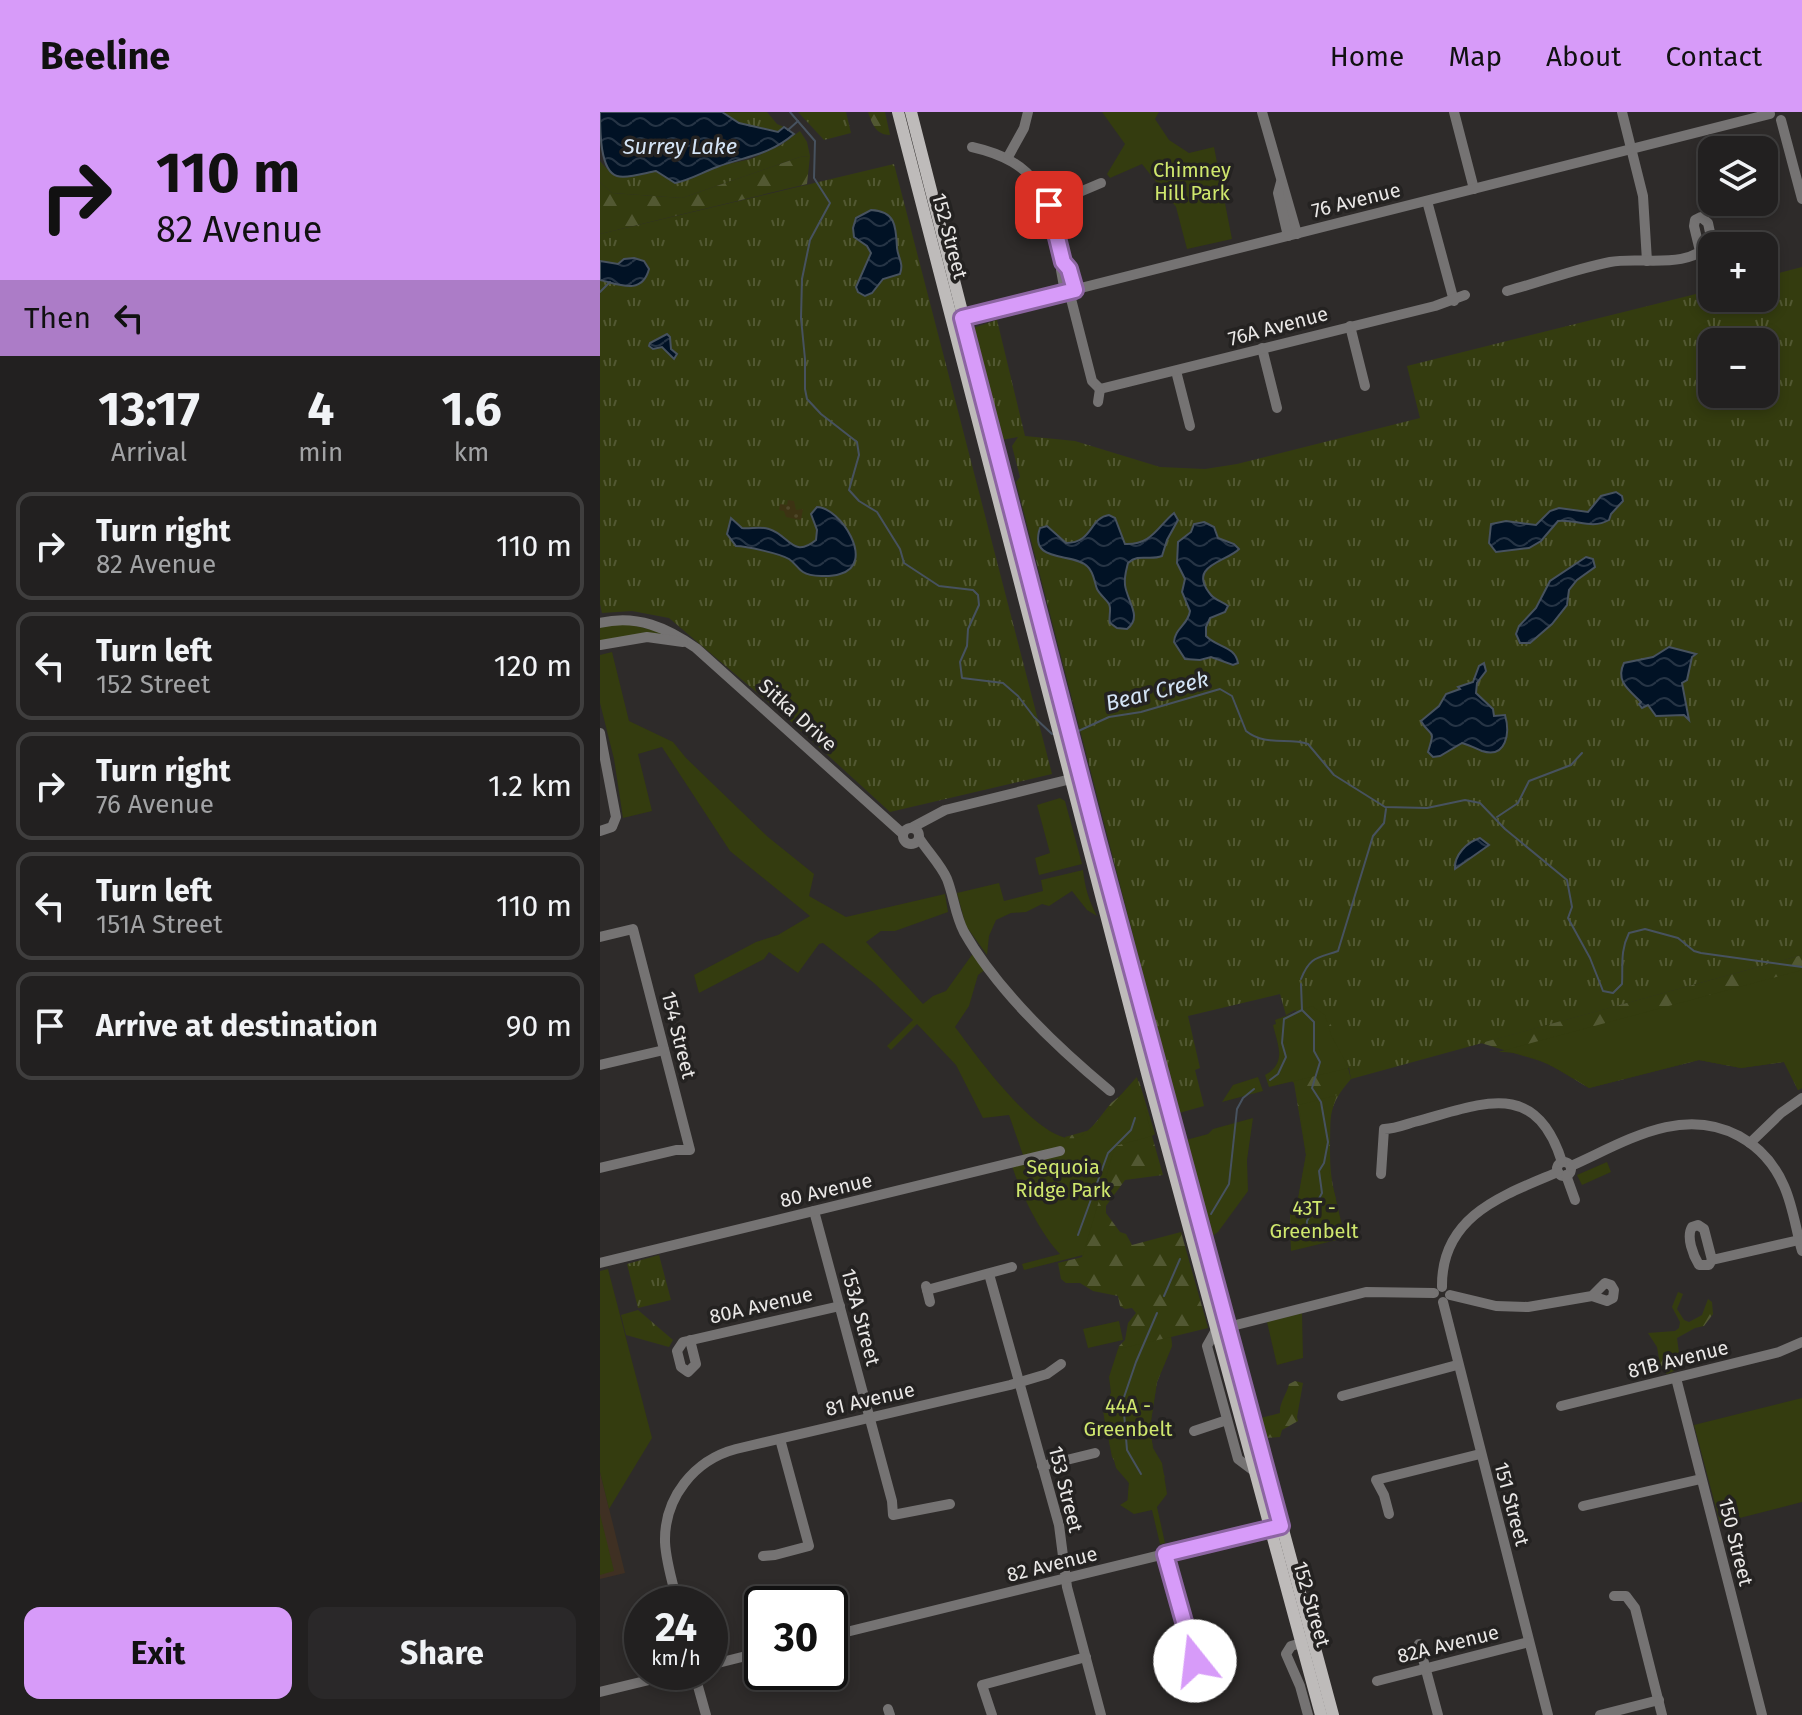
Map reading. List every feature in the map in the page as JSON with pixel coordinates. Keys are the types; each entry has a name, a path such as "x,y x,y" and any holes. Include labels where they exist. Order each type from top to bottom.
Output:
{"main road":[{"name":"152 Street","path":"898,112 957,319 1275,1527 1307,1641 1333,1715"},
{"name":"152 Street","path":"911,112 957,319"},
{"name":"152 Street","path":"1222,1328 1254,1471 1275,1527"},
{"name":"152 Street","path":"1307,1641 1321,1715"}],"street":[{"path":"1008,157 1024,128 1028,112"},
{"path":"1262,112 1286,191 1292,235"},
{"path":"1454,112 1474,189"},
{"path":"1622,112 1643,196 1647,261"},
{"name":"76 Avenue","path":"957,319 1770,113"},
{"path":"1770,113 1774,120 1784,116 1802,199"},
{"path":"972,147 1008,157 1034,182 1049,205 1063,262 1069,269 1070,291 1092,381 1100,389 1098,402"},
{"path":"1049,205 1101,183"},
{"path":"1427,201 1454,301"},
{"path":"1507,291 1611,262 1676,259 1698,252"},
{"name":"76A Avenue","path":"1100,389 1454,301 1465,295"},
{"path":"1350,326 1365,386"},
{"path":"1262,348 1277,408"},
{"path":"1176,371 1190,426"},
{"name":"Sitka Drive","path":"600,623 621,620 643,622 673,633 883,814 912,834 945,875 963,929 989,967 1075,1062 1110,1091"},
{"path":"600,645 647,637 689,644"},
{"path":"600,733 616,815 612,827 600,831"},
{"path":"912,834 937,814 1076,778"},
{"name":"154 Street","path":"600,937 633,929 690,1150 676,1150 600,1168"},
{"path":"600,1065 664,1050"},
{"path":"1750,1143 1802,1098"},
{"path":"1381,1174 1384,1129 1495,1102 1518,1106 1538,1118 1552,1135 1575,1200"},
{"path":"1592,1296 1520,1307 1437,1299 1451,1246 1471,1217 1491,1202 1647,1132 1673,1124 1712,1126 1750,1143 1769,1161 1783,1182 1801,1246 1712,1260"},
{"name":"80 Avenue","path":"600,1263 1060,1151"},
{"name":"153A Street","path":"814,1211 892,1501 893,1515 950,1504"},
{"path":"930,1302 927,1288 1012,1267"},
{"name":"153 Street","path":"989,1274 1062,1539 1066,1579 1101,1715"},
{"path":"1254,1471 1238,1459 1207,1346 1222,1328 1366,1292 1438,1290"},
{"name":"151 Street","path":"1446,1299 1457,1365 1548,1715"},
{"name":"80A Avenue","path":"690,1340 840,1306"},
{"name":"81B Avenue","path":"1561,1406 1779,1352 1802,1342"},
{"name":"81 Avenue","path":"674,1586 667,1556 666,1529 673,1502 690,1475 704,1464 725,1452 1018,1382 1047,1374 1061,1364"},
{"path":"1342,1396 1457,1365"},
{"name":"150 Street","path":"1676,1378 1762,1715"},
{"path":"1194,1431 1227,1420"},
{"path":"763,1556 809,1546 780,1439"},
{"path":"1042,1466 1095,1453"},
{"path":"1389,1514 1376,1480 1480,1454"},
{"path":"1583,1506 1701,1479"},
{"name":"82 Avenue","path":"848,1632 1275,1527"},
{"path":"1165,1554 1195,1661"},
{"path":"1614,1596 1626,1596 1635,1608 1662,1715"},
{"path":"1307,1641 1291,1646 1286,1654 1308,1715"},
{"name":"82A Avenue","path":"1377,1681 1529,1642"},
{"path":"1419,1644 1438,1715"},
{"path":"992,1715 982,1685 1086,1657"},
{"path":"600,1692 624,1686"},
{"path":"699,1690 706,1715"},
{"path":"1600,1715 1659,1700"}],"shaded area":[{"path":"600,1472 625,1573 600,1579"}],"green space":[{"path":"722,112 767,112 784,127 778,133 738,123"},
{"path":"798,112 846,112 851,133 824,140"},
{"path":"868,112 885,112 890,135 878,131"},
{"name":"Chimney Hill Park","path":"1102,112 1159,112 1155,119 1169,140 1189,153 1214,147 1232,239 1187,249 1176,207 1142,164 1110,178 1107,174 1125,144"},
{"path":"800,131 807,142 810,156 682,198 612,193 600,182 600,161 619,175 656,171 675,183 719,166 751,159 781,145"},
{"path":"810,156 807,184 600,234 600,182 612,193 682,198"},
{"path":"894,164 1052,774 890,812 786,717 669,618 632,611 602,613 600,234"},
{"path":"1802,267 1802,955 1351,1079 1349,1068 1295,1010 1286,1015 1280,994 1188,1016 1200,1068 1195,1070 1204,1106 1179,1113 1016,482 1020,477 1012,446 1018,437 1001,440 973,328 997,320 1025,436 1075,441 1160,467 1205,469 1237,464 1420,418 1407,366 1698,293 1698,312 1778,312 1778,273"},
{"path":"624,623 673,635 600,642 600,626"},
{"name":"Sequoia Ridge Park","path":"612,652 629,721 673,742 768,837 814,874 809,896 846,917 945,894 948,912 895,931 881,931 866,942 923,1004 946,991 974,952 986,969 978,975 969,1006 955,1027 994,1077 1031,1116 1066,1138 1081,1136 1137,1077 1152,1136 1115,1146 1083,1255 1024,1270 1022,1264 1060,1254 1037,1222 1014,1171 1010,1159 1023,1155 1009,1115 983,1118 956,1065 917,1024 891,1050 887,1046 913,1020 874,983 823,943 819,944 798,973 769,952 764,959 699,993 694,975 756,942 778,935 810,916 730,851 662,747 638,754 652,811 623,818 614,759 600,703 600,655"},
{"path":"1060,798 1065,801 1082,864 1039,875 1035,858 1050,853 1037,805"},
{"path":"1083,870 1087,893 1097,916 1087,910 1072,891 1049,906 1042,904 996,920 989,936 987,955 966,926 957,893 999,883 1004,901 1043,891 1041,880"},
{"path":"1802,955 1802,1088 1798,1090 1784,1062 1741,1068 1699,1060 1589,1088 1547,1063 1481,1043"},
{"path":"1802,970 1802,1088 1798,1090 1784,1062 1741,1068 1699,1060 1589,1088 1534,1058 1498,1052"},
{"path":"1312,1006 1325,1015 1341,1042 1351,1079 1334,1104 1331,1119 1331,1168 1336,1199 1291,1251 1290,1211 1298,1199 1306,1155 1294,1083 1285,1074"},
{"path":"1312,1006 1325,1015 1331,1035 1349,1068 1269,1087 1265,1075 1279,1059 1273,1025 1276,1024 1275,1020"},
{"path":"1258,1077 1263,1091 1222,1102 1233,1085"},
{"path":"1139,1081 1163,1175 1125,1180 1106,1206 1106,1213 1132,1245 1181,1232 1208,1328 1171,1337 1172,1346 1157,1382 1150,1427 1153,1450 1165,1477 1127,1506 1129,1483 1112,1457 1103,1411 1111,1393 1119,1346 1125,1340 1128,1323 1136,1313 1132,1308 1120,1306 1118,1296 1093,1291 1080,1283 1066,1283 1061,1279 1058,1263 1082,1257 1083,1252 1065,1137 1090,1130 1111,1103"},
{"name":"43T - Greenbelt","path":"1337,1095 1329,1119 1329,1170 1345,1238 1291,1251 1290,1211 1298,1199 1306,1155 1299,1105"},
{"name":"43T - Greenbelt","path":"1253,1118 1247,1160 1248,1191 1211,1237 1186,1140"},
{"path":"1607,1162 1611,1172 1582,1185 1577,1175"},
{"path":"659,1255 671,1300 638,1308 627,1264"},
{"path":"608,1269 652,1438 609,1509 600,1472 600,1271"},
{"path":"1678,1292 1683,1294 1677,1309 1684,1320 1689,1322 1702,1315 1708,1299 1712,1302 1713,1314 1704,1326 1677,1338 1681,1368 1667,1374 1661,1369 1657,1347 1648,1333 1679,1328 1680,1322 1672,1307"},
{"path":"638,1310 673,1340 669,1347 626,1335 621,1315"},
{"path":"1302,1313 1303,1358 1277,1365 1267,1322"},
{"path":"1119,1321 1123,1340 1088,1348 1083,1329"},
{"name":"44A - Greenbelt","path":"1171,1337 1172,1346 1157,1382 1150,1427 1153,1448 1162,1463 1167,1494 1157,1507 1165,1543 1160,1544 1152,1510 1134,1514 1120,1505 1128,1500 1129,1483 1116,1468 1104,1411 1111,1393 1109,1377 1118,1349"},
{"path":"1295,1381 1303,1383 1298,1421 1282,1430 1280,1437 1266,1438 1261,1418 1280,1413 1289,1384"},
{"path":"1802,1398 1802,1502 1720,1523 1694,1425"},
{"path":"600,1514 614,1571 600,1575"}],"sand":[{"path":"788,500 794,501 796,510 803,509 801,520 786,517 784,511 779,510 780,504 787,505"}],"water":[{"name":"Surrey Lake","path":"600,112 722,112 739,123 778,132 784,127 794,134 766,151 675,183 656,171 626,177 611,173 602,149"},
{"path":"871,210 885,213 893,222 901,267 900,274 883,279 872,293 865,296 856,287 871,253 854,237 853,228 856,218"},
{"path":"624,259 644,261 649,269 641,283 629,286 600,280 600,261 618,264"},
{"path":"667,334 671,349 677,354 674,359 662,347 653,349 649,346"},
{"path":"1616,492 1623,501 1609,520 1602,523 1558,521 1541,541 1529,548 1496,552 1489,543 1491,524 1506,521 1536,525 1550,511 1559,508 1588,512 1601,496"},
{"path":"817,507 836,516 855,548 851,568 840,574 807,574 785,557 736,546 727,534 731,518 742,528 766,528 791,544 802,547 816,540 817,530 811,514"},
{"path":"1174,513 1178,520 1162,556 1136,558 1128,563 1125,585 1134,619 1127,629 1110,623 1109,604 1097,589 1087,566 1046,552 1040,547 1038,539 1040,528 1047,526 1066,543 1075,542 1109,515 1115,518 1125,544 1134,544 1148,538"},
{"path":"1204,522 1214,527 1218,538 1239,549 1211,566 1203,577 1211,595 1228,606 1225,612 1210,618 1206,636 1233,653 1238,663 1233,665 1211,657 1185,659 1174,642 1190,611 1182,592 1185,579 1177,563 1178,542 1191,532 1194,524"},
{"path":"1586,557 1593,559 1595,567 1569,590 1567,605 1552,624 1530,643 1520,643 1516,634 1519,626 1536,608 1550,581"},
{"path":"1669,647 1696,654 1692,657 1687,680 1682,683 1689,720 1684,715 1656,716 1648,705 1642,708 1641,702 1622,680 1624,663 1653,657"},
{"path":"1484,663 1486,671 1477,683 1476,693 1493,709 1494,716 1505,715 1507,736 1502,748 1482,751 1462,743 1433,757 1428,752 1432,736 1421,721 1439,706 1446,694 1473,682 1479,666"},
{"path":"1480,838 1489,845 1455,869 1462,850"}],"waterway":[{"name":"Bear Creek","path":"790,112 815,141 814,178 830,203 810,240 802,279 801,318 807,399 857,442 859,455 849,490 859,501 877,512 900,549 904,563 939,586 973,590 978,595 979,605 968,629 967,646 960,662 962,678 1003,683 1052,734"},
{"path":"788,130 798,121"},
{"path":"600,292 610,282"},
{"name":"Bear Creek","path":"1074,733 1109,717 1141,712 1220,689 1232,696 1246,731 1261,739 1308,744 1334,775 1385,807 1427,808 1465,800 1480,803 1505,829 1567,880 1572,907 1568,918 1590,958 1603,991 1613,993 1622,984 1626,940 1629,933 1645,929 1678,938 1701,953 1802,967"},
{"path":"1497,817 1518,803 1529,781 1571,765 1582,753"},
{"path":"1301,979 1311,962 1338,951 1373,836 1384,823 1386,809"},
{"path":"1270,1080 1278,1074 1286,1057 1282,1043 1284,1019 1302,1010 1301,984"},
{"path":"1302,1010 1314,1022 1314,1051 1320,1062 1312,1088 1321,1102 1328,1142 1324,1163 1319,1171 1322,1193 1307,1221 1306,1236"},
{"path":"1211,1214 1229,1184 1237,1109 1243,1098 1254,1089"},
{"path":"1078,1235 1108,1153 1131,1130 1135,1118"},
{"path":"1164,1296 1180,1259"},
{"path":"1141,1474 1127,1450 1123,1400 1157,1313"}],"route":[{"path":"1049,205 1063,262 1069,269 1075,290 962,318 1097,840 1281,1526 1165,1554 1195,1661"}]}
